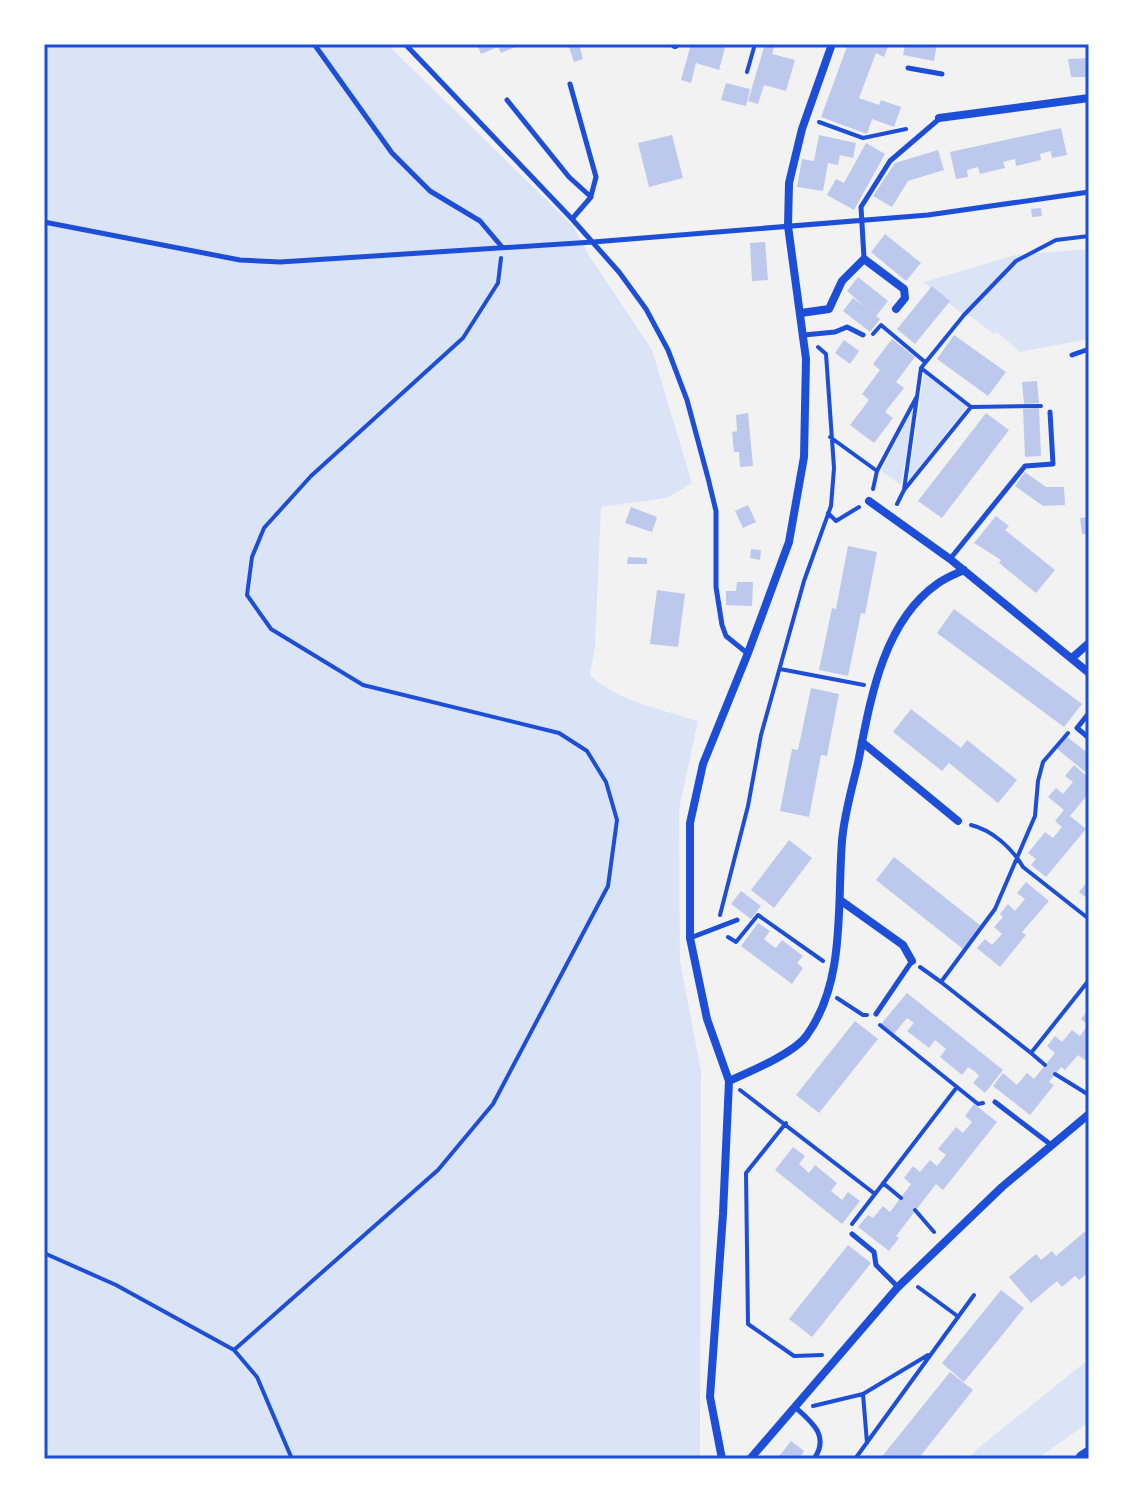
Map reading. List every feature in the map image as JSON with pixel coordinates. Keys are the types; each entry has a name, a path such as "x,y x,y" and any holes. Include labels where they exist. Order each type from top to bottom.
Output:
{"main road":[{"path":"1083,1459 1089,1455"}],"street":[{"path":"722,1459 710,1397 729,1081 707,1019 690,938 690,823 703,764 789,542 804,457 806,359 788,226 791,164 832,44"},
{"path":"939,118 1089,98"},
{"path":"801,313 829,309 842,281 864,259 904,289 905,298 896,309"},
{"path":"869,501 950,559 1089,673"},
{"path":"729,1081 767,1063 806,1038 828,992 840,900 842,837 875,687 892,640 919,600 938,583 964,570"},
{"path":"1072,658 1089,643"},
{"path":"862,742 958,821"},
{"path":"840,900 903,945 912,961"},
{"path":"750,1459 898,1287 1050,1144 1089,1114"}],"lane":[{"path":"314,44 392,153 430,191 480,221 503,248"},
{"path":"405,44 593,242 646,309 668,350 682,387 716,511 717,607 726,636 748,653"},
{"path":"908,68 942,74"},
{"path":"570,84 596,177 591,197 572,219"},
{"path":"507,100 569,177 591,197"},
{"path":"864,259 861,207 890,161 939,118"},
{"path":"44,222 240,260 280,262 593,242 928,215 1089,192"},
{"path":"804,335 835,332 847,327 863,335"},
{"path":"1072,355 1089,349"},
{"path":"950,559 1025,466 1053,464 1050,412"},
{"path":"1089,713 1077,728 1089,738"},
{"path":"690,938 737,920"},
{"path":"876,1014 912,961"},
{"path":"995,1102 1050,1144"},
{"path":"852,1234 874,1252 876,1265 898,1287"},
{"path":"795,1407 815,1425 821,1436 814,1459"}],"path":[{"path":"747,72 755,44"},
{"path":"805,117 863,138 900,131 939,118"},
{"path":"971,407 904,490 921,368 925,362 1016,261 1056,240 1089,236"},
{"path":"234,1350 438,1170 493,1104 608,886 617,820 606,782 587,751 559,733 363,685 271,629 247,595 252,557 264,528 311,476 463,338 498,283 503,248"},
{"path":"863,335 871,337 881,325 925,362"},
{"path":"804,335 826,354 834,468 828,513 804,581 761,735 748,806 716,929 736,942 758,915 833,968"},
{"path":"921,368 971,407 1041,406 1050,412"},
{"path":"830,437 877,471 917,396"},
{"path":"828,513 836,521 869,501"},
{"path":"780,669 875,687"},
{"path":"941,982 991,916 1035,816 1043,762 1064,735 1077,728"},
{"path":"958,821 984,828 1016,855 1023,867 1089,919"},
{"path":"912,961 1045,1065"},
{"path":"1031,1053 1089,980"},
{"path":"828,992 863,1015 876,1014 881,1027 978,1104 995,1102"},
{"path":"1055,1074 1089,1095"},
{"path":"729,1081 875,1194"},
{"path":"852,1234 850,1226 957,1087"},
{"path":"786,1123 746,1173 748,1324 794,1356 840,1354"},
{"path":"883,1183 901,1198"},
{"path":"915,1210 944,1243"},
{"path":"44,1253 116,1285 234,1350 257,1377 292,1459"},
{"path":"906,1279 957,1316"},
{"path":"855,1459 974,1295"},
{"path":"795,1407 821,1406 863,1394 930,1354"},
{"path":"863,1394 867,1443"}],"shaded area":[{"path":"44,44 387,44 573,226 652,350 692,483 667,498 601,507 595,647 590,675 627,698 698,721 679,809 680,961 701,1071 700,1459 44,1459"},
{"path":"1089,249 1089,339 1020,352 997,332 994,334 970,316 962,314 924,282 1015,255"},
{"path":"924,372 967,407 908,482"},
{"path":"914,406 901,485 881,471"},
{"path":"1089,1359 1089,1422 1037,1459 969,1459 977,1449"}],"building":[{"path":"523,44 501,53 498,47 481,54 477,45"},
{"path":"568,44 579,44 583,59 574,62"},
{"path":"691,44 726,44 719,70 696,63 691,83 681,80"},
{"path":"765,44 775,44 772,54 795,60 786,91 764,85 758,104 748,101"},
{"path":"848,44 889,44 884,57 876,53 859,98 879,105 881,100 901,107 894,127 872,119 867,134 821,117"},
{"path":"905,44 937,44 934,61 903,55"},
{"path":"1089,58 1089,77 1071,77 1068,59"},
{"path":"726,83 750,89 746,106 721,100"},
{"path":"1061,128 1067,155 1052,158 1051,151 1040,154 1041,160 1016,166 1015,159 1003,162 1005,168 980,174 978,167 967,170 968,177 956,179 950,152"},
{"path":"672,135 683,178 649,187 638,143"},
{"path":"819,135 856,143 853,158 840,155 838,165 828,163 823,191 797,187 802,159 814,161"},
{"path":"866,143 885,154 854,210 827,195 836,179 844,183"},
{"path":"938,150 944,170 908,181 892,207 873,196 895,163"},
{"path":"1041,208 1042,216 1032,217 1031,209"},
{"path":"885,234 921,263 906,281 871,252"},
{"path":"765,242 768,280 752,281 750,243"},
{"path":"858,277 888,301 876,316 880,319 870,332 843,311 853,298 864,306 847,291"},
{"path":"932,286 950,301 915,344 897,329"},
{"path":"954,335 1006,372 988,396 937,359"},
{"path":"892,339 915,357 896,382 904,388 885,412 893,418 874,443 850,425 869,400 862,394 880,370 873,364"},
{"path":"844,340 859,351 850,364 835,353"},
{"path":"1037,381 1039,403 1024,404 1022,382"},
{"path":"1039,408 1041,456 1025,457 1023,409"},
{"path":"748,413 753,466 740,467 739,452 734,452 732,432 737,431 736,415"},
{"path":"986,413 1009,430 942,518 918,501"},
{"path":"1025,472 1046,487 1064,487 1065,505 1043,506 1015,486"},
{"path":"748,505 756,522 743,528 735,511"},
{"path":"631,507 657,517 652,532 625,523"},
{"path":"996,516 1009,526 1005,530 1055,570 1036,593 999,563 1001,560 974,543"},
{"path":"1089,517 1089,534 1082,534 1080,518"},
{"path":"848,546 877,552 865,614 861,613 848,676 819,670 832,608 836,609"},
{"path":"751,549 761,550 760,560 750,558"},
{"path":"628,557 647,558 647,564 627,564"},
{"path":"737,582 753,582 752,606 726,605 726,591 736,591"},
{"path":"657,590 685,594 678,647 650,644"},
{"path":"954,609 1082,704 1064,727 937,633"},
{"path":"811,688 839,694 827,756 821,755 809,817 780,811 792,749 798,750"},
{"path":"911,709 961,748 967,740 1017,780 998,803 949,763 942,771 893,732"},
{"path":"1066,736 1089,754 1089,775 1056,748"},
{"path":"1074,765 1089,778 1089,793 1070,816 1086,829 1046,877 1031,865 1036,859 1028,853 1045,832 1053,838 1062,827 1055,821 1064,810 1048,797 1056,788 1063,794 1073,782 1065,776"},
{"path":"789,840 812,858 774,908 751,890"},
{"path":"894,857 981,926 963,949 876,880"},
{"path":"1089,879 1089,900 1079,892"},
{"path":"1026,882 1049,901 1022,932 1026,935 1000,967 977,948 985,939 992,945 1002,934 994,927 1003,917 1000,914 1008,904 1015,911 1025,899 1017,893"},
{"path":"741,891 761,906 751,919 731,904"},
{"path":"758,923 770,931 764,939 770,944 776,948 782,940 803,956 797,963 803,968 792,984 741,946"},
{"path":"907,993 1003,1070 985,1093 973,1083 979,1076 974,1071 968,1067 962,1075 940,1057 946,1049 935,1040 929,1048 907,1031 914,1023 907,1018 894,1034 881,1024"},
{"path":"1089,1009 1089,1055 1085,1060 1078,1055 1065,1070 1061,1067 1049,1082 1054,1085 1030,1115 993,1086 1003,1073 1017,1085 1027,1073 1034,1079 1055,1053 1047,1046 1055,1036 1062,1042 1072,1030 1080,1036 1088,1025 1081,1019"},
{"path":"855,1021 878,1039 819,1113 796,1095"},
{"path":"974,1104 997,1122 943,1190 936,1184 896,1236 899,1238 889,1251 858,1227 868,1215 873,1218 883,1206 890,1212 911,1184 904,1178 913,1166 920,1172 930,1160 937,1166 946,1155 938,1149 956,1127 963,1133 972,1122 965,1116"},
{"path":"793,1147 805,1156 799,1164 809,1173 815,1165 837,1183 831,1191 842,1200 848,1192 860,1201 842,1224 775,1170"},
{"path":"1089,1228 1089,1272 1079,1280 1075,1276 1062,1287 1057,1281 1031,1303 1009,1277 1036,1254 1041,1260 1052,1251 1056,1256"},
{"path":"848,1245 871,1263 812,1337 789,1319"},
{"path":"1001,1290 1024,1308 964,1382 942,1363"},
{"path":"950,1372 973,1390 918,1459 880,1459"},
{"path":"791,1441 804,1451 799,1459 777,1459"}]}
